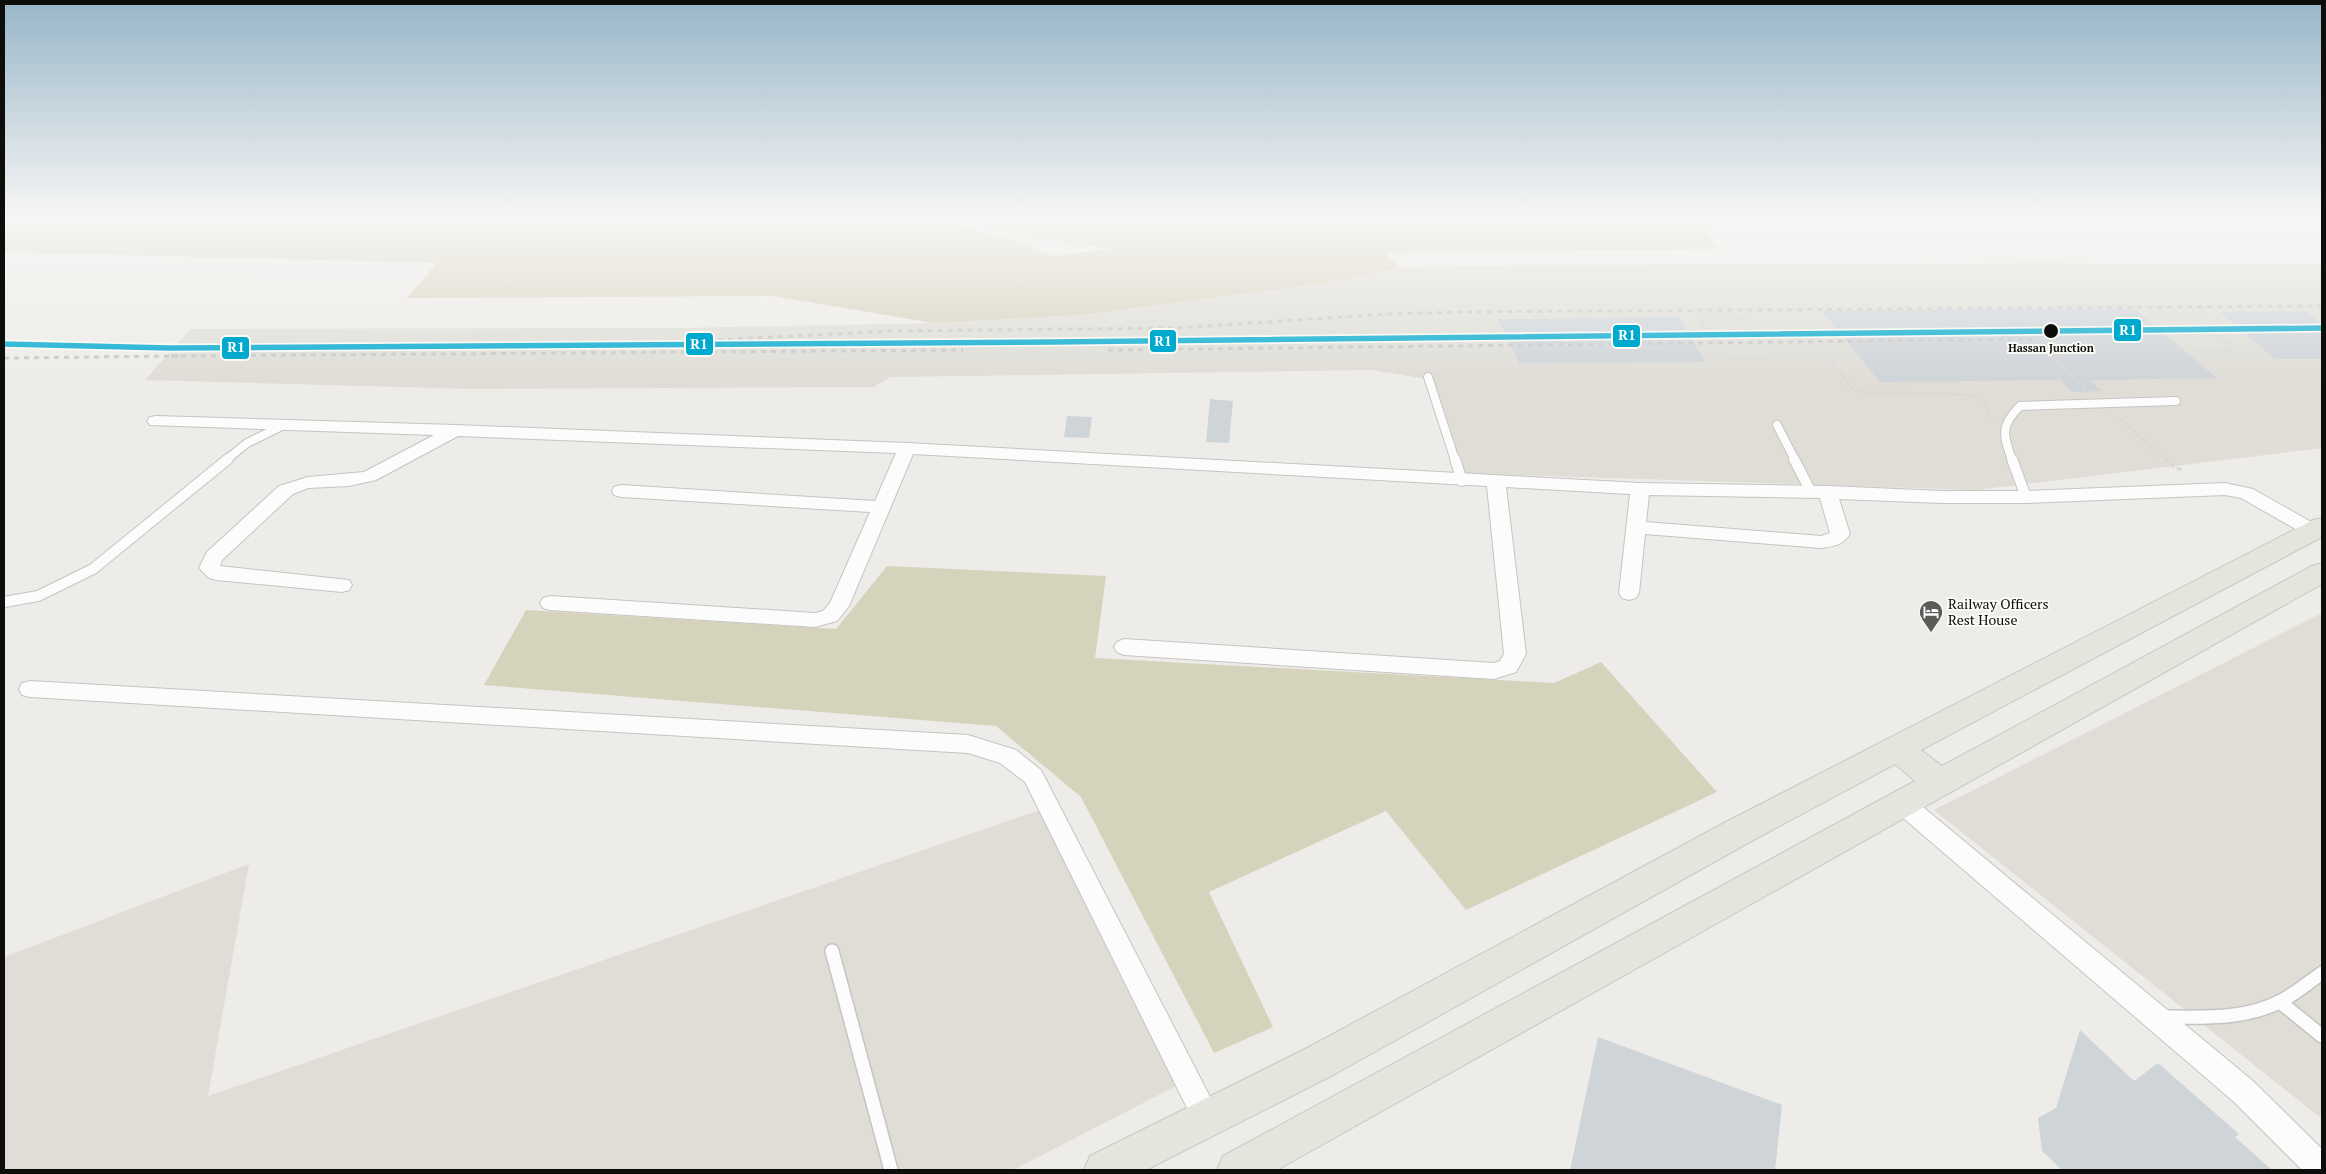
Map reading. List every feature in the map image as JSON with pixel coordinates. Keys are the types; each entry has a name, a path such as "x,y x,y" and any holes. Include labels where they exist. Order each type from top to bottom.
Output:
{"main road":[{"path":"1104,1170 1321,1061 1736,833 2318,529"},
{"path":"1242,1169 2322,572"},
{"path":"1898,748 1940,783"}],"street":[{"path":"156,421 457,430 907,448 1496,483 1640,489 1820,492 1942,497 2225,489 2246,493 2318,529"},
{"path":"342,585 216,573 209,568 214,557 286,490 301,483 317,480 358,480 370,476 457,430"},
{"path":"550,603 815,620 830,616 839,606 907,448"},
{"path":"1124,647 1494,671 1508,667 1515,654 1496,483"},
{"path":"1629,593 1640,489"},
{"path":"621,491 882,506"},
{"path":"1635,527 1821,542 1835,540 1840,534 1820,492"},
{"path":"30,690 968,744 1008,756 1033,776 1207,1118"},
{"path":"1903,804 2243,1091 2322,1169"}],"lane":[{"path":"1428,377 1462,481"},
{"path":"2026,496 2004,437 2007,419 2020,406 2176,401"},
{"path":"4,602 40,594 65,585 93,569 247,443 287,424"},
{"path":"1777,425 1820,492"},
{"path":"832,951 891,1170"},
{"path":"2155,1017 2220,1016 2253,1011 2280,1002 2322,973"},
{"path":"2280,1002 2322,1036"}],"path":[{"path":"2151,313 2194,313 2234,350 2193,350"},
{"path":"1749,320 1700,321 1723,357 1769,357"},
{"path":"2048,352 2174,467 2225,489"},
{"path":"1832,362 1852,388 1860,392 1975,395 1980,398 1989,410 1993,424"}],"shaded area":[{"path":"429,272 1380,272 1325,283 1081,315 933,323 773,296 407,298"},
{"path":"1380,272 2322,272 2322,448 1976,490 1455,473 1426,379 1372,370 890,377 874,387 474,389 145,380 191,329 680,328 933,323 1081,315 1325,283"},
{"path":"887,566 1106,576 1095,658 1554,683 1601,662 1717,792 1466,910 1386,811 1209,892 1273,1027 1214,1053 1081,797 996,726 484,685 526,610 836,629"},
{"path":"2322,613 2322,1119 1934,810"},
{"path":"1040,810 1184,1082 1013,1170 4,1170 4,957 249,864 208,1096"}],"building":[{"path":"2135,309 2217,378 2090,380 2101,391 2072,392 2061,380 1880,382 1822,311"},
{"path":"2306,311 2322,324 2322,359 2275,359 2220,312"},
{"path":"1679,317 1705,362 1519,363 1498,319"},
{"path":"1210,399 1233,401 1229,443 1206,442"},
{"path":"1067,416 1092,417 1089,438 1064,437"},
{"path":"2080,1030 2134,1081 2158,1063 2239,1134 2235,1137 2272,1170 2062,1170 2042,1151 2038,1118 2056,1108"},
{"path":"1598,1037 1782,1105 1775,1170 1570,1170"}],"railway":[{"path":"638,344 890,331 1176,328 1389,314 1462,312 2322,306"},
{"path":"799,344 2322,328"},
{"path":"1108,350 2032,339"},
{"path":"323,348 353,347"},
{"path":"171,356 963,350"},
{"path":"4,358 178,356"}],"transit line":[{"name":"R1","path":"4,344 170,348 1053,342 2322,328"}],"place":[{"name":"Hassan Junction","path":"2051,331"},
{"name":"Railway Officers Rest House","path":"1931,633"}]}
